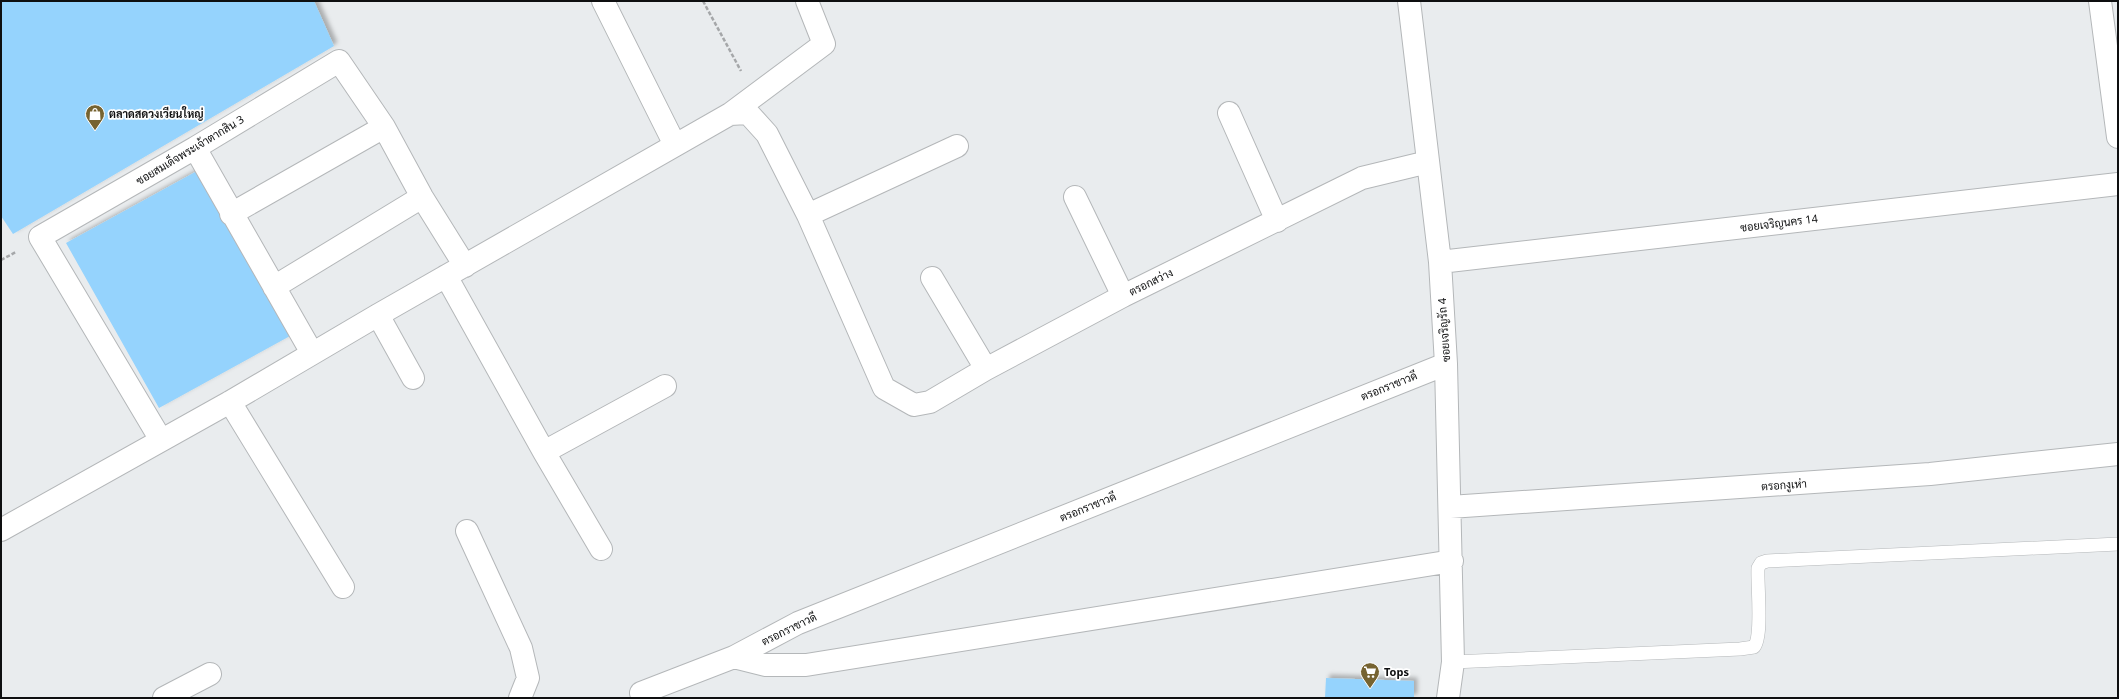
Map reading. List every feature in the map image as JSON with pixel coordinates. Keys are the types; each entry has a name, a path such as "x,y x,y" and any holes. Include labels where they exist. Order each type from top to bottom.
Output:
{"street":[{"path":"603,1 675,146"},
{"path":"1,530 230,402 312,353 730,114 824,44 807,1"},
{"name":"ซอยเจริญรัถ 4","path":"1409,1 1440,262 1446,364 1452,561 1453,662 1448,698"},
{"path":"2100,1 2118,137"},
{"name":"ซอยสมเด็จพระเจ้าตากสิน 3","path":"160,440 40,237 195,148 339,61 384,127"},
{"path":"730,114 748,113 763,129 808,215 957,146"},
{"path":"1229,113 1277,221"},
{"path":"231,214 384,127 422,197 465,266"},
{"path":"195,148 231,214 312,353"},
{"name":"ตรอกสว่าง","path":"808,215 884,388 914,405 930,402 986,369 1123,296 1362,178 1428,162"},
{"name":"ซอยเจริญนคร 14","path":"1440,262 2118,184"},
{"path":"274,287 422,197"},
{"path":"1075,197 1123,296"},
{"path":"446,276 544,452 601,549"},
{"path":"932,278 986,369"},
{"path":"378,315 413,378"},
{"name":"ตรอกราชาวดี","path":"641,693 734,657 798,623 1446,364"},
{"path":"544,452 665,386"},
{"path":"230,402 344,587"},
{"name":"ตรอกงูเห่า","path":"1450,506 1930,474 2118,454"},
{"path":"468,531 520,648 528,678 520,698"},
{"path":"734,657 766,665 806,665 1452,561"},
{"path":"164,698 210,674"}],"lane":[{"path":"1453,662 1740,649 1754,647 1757,644 1758,633 1758,568 1761,563 1767,561 2118,544"}],"path":[{"path":"703,1 754,96"}],"building":[{"name":"ตลาดสดวงเวียนใหญ่","path":"1,1 314,1 334,46 13,234 1,216"},
{"path":"197,171 290,336 159,408 66,243"},
{"name":"Tops","path":"1326,678 1414,681 1414,698 1325,698"}],"place":[{"name":"ตลาดสดวงเวียนใหญ่","path":"95,131"},
{"name":"Tops","path":"1370,689"}]}
